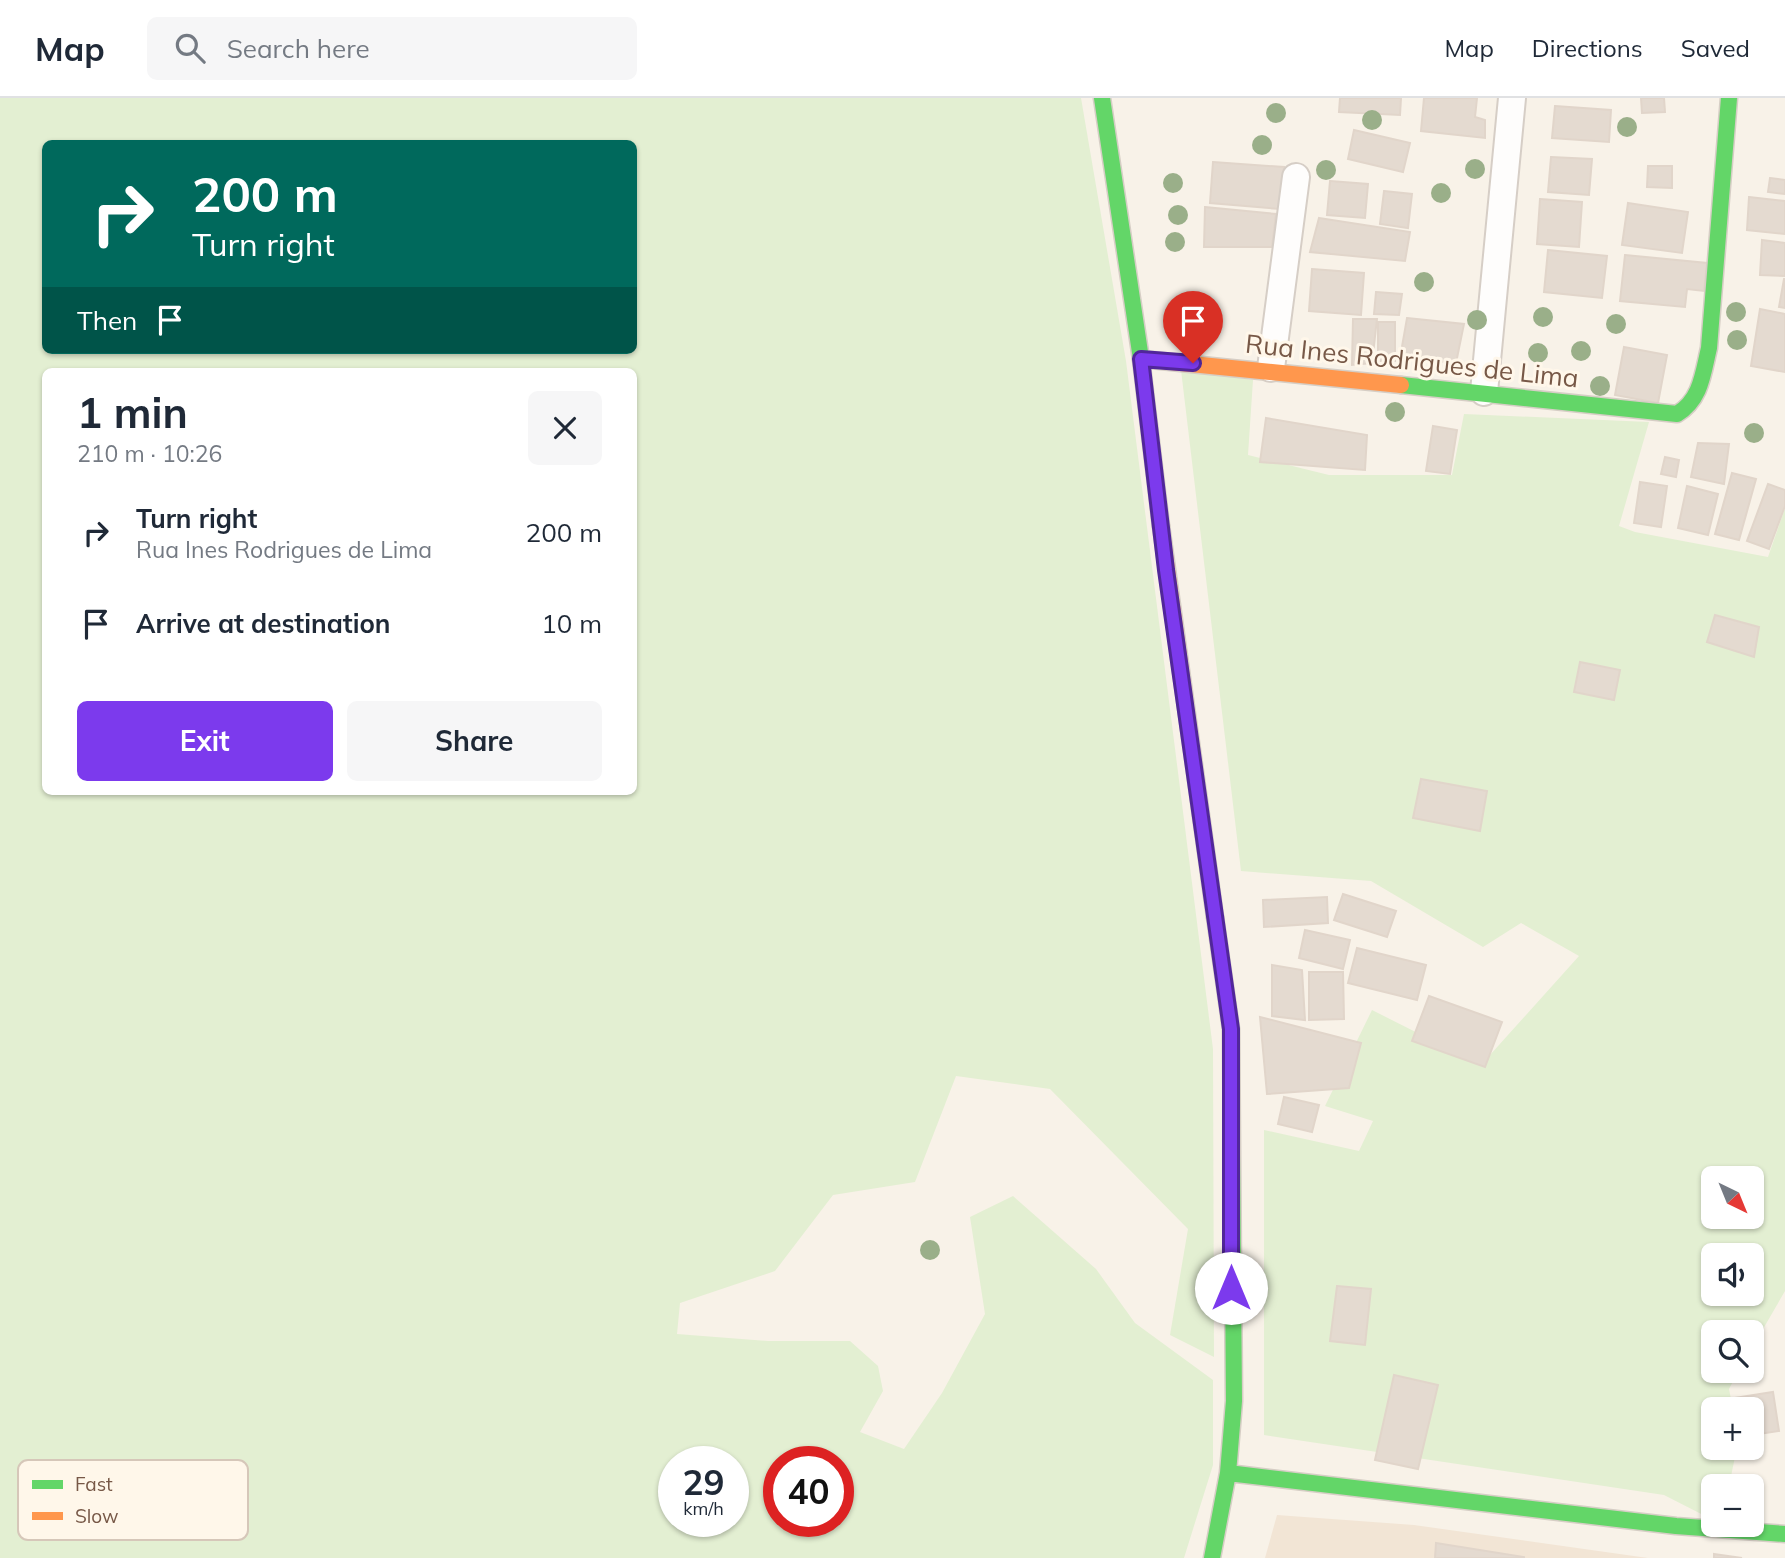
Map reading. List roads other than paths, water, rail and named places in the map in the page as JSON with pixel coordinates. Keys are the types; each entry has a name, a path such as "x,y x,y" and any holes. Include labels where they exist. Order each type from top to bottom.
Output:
{"street":[{"path":"1102,98 1141,359 1166,570 1231,1029 1231,1288 1234,1349 1228,1474 1212,1558"},
{"path":"1484,392 1512,98"},
{"name":"Rua Ines Rodrigues de Lima","path":"1141,359 1271,368 1677,414 1685,411 1694,399 1709,348 1730,98"},
{"path":"1271,368 1296,177"},
{"path":"1228,1474 1676,1526 1785,1534"}]}
